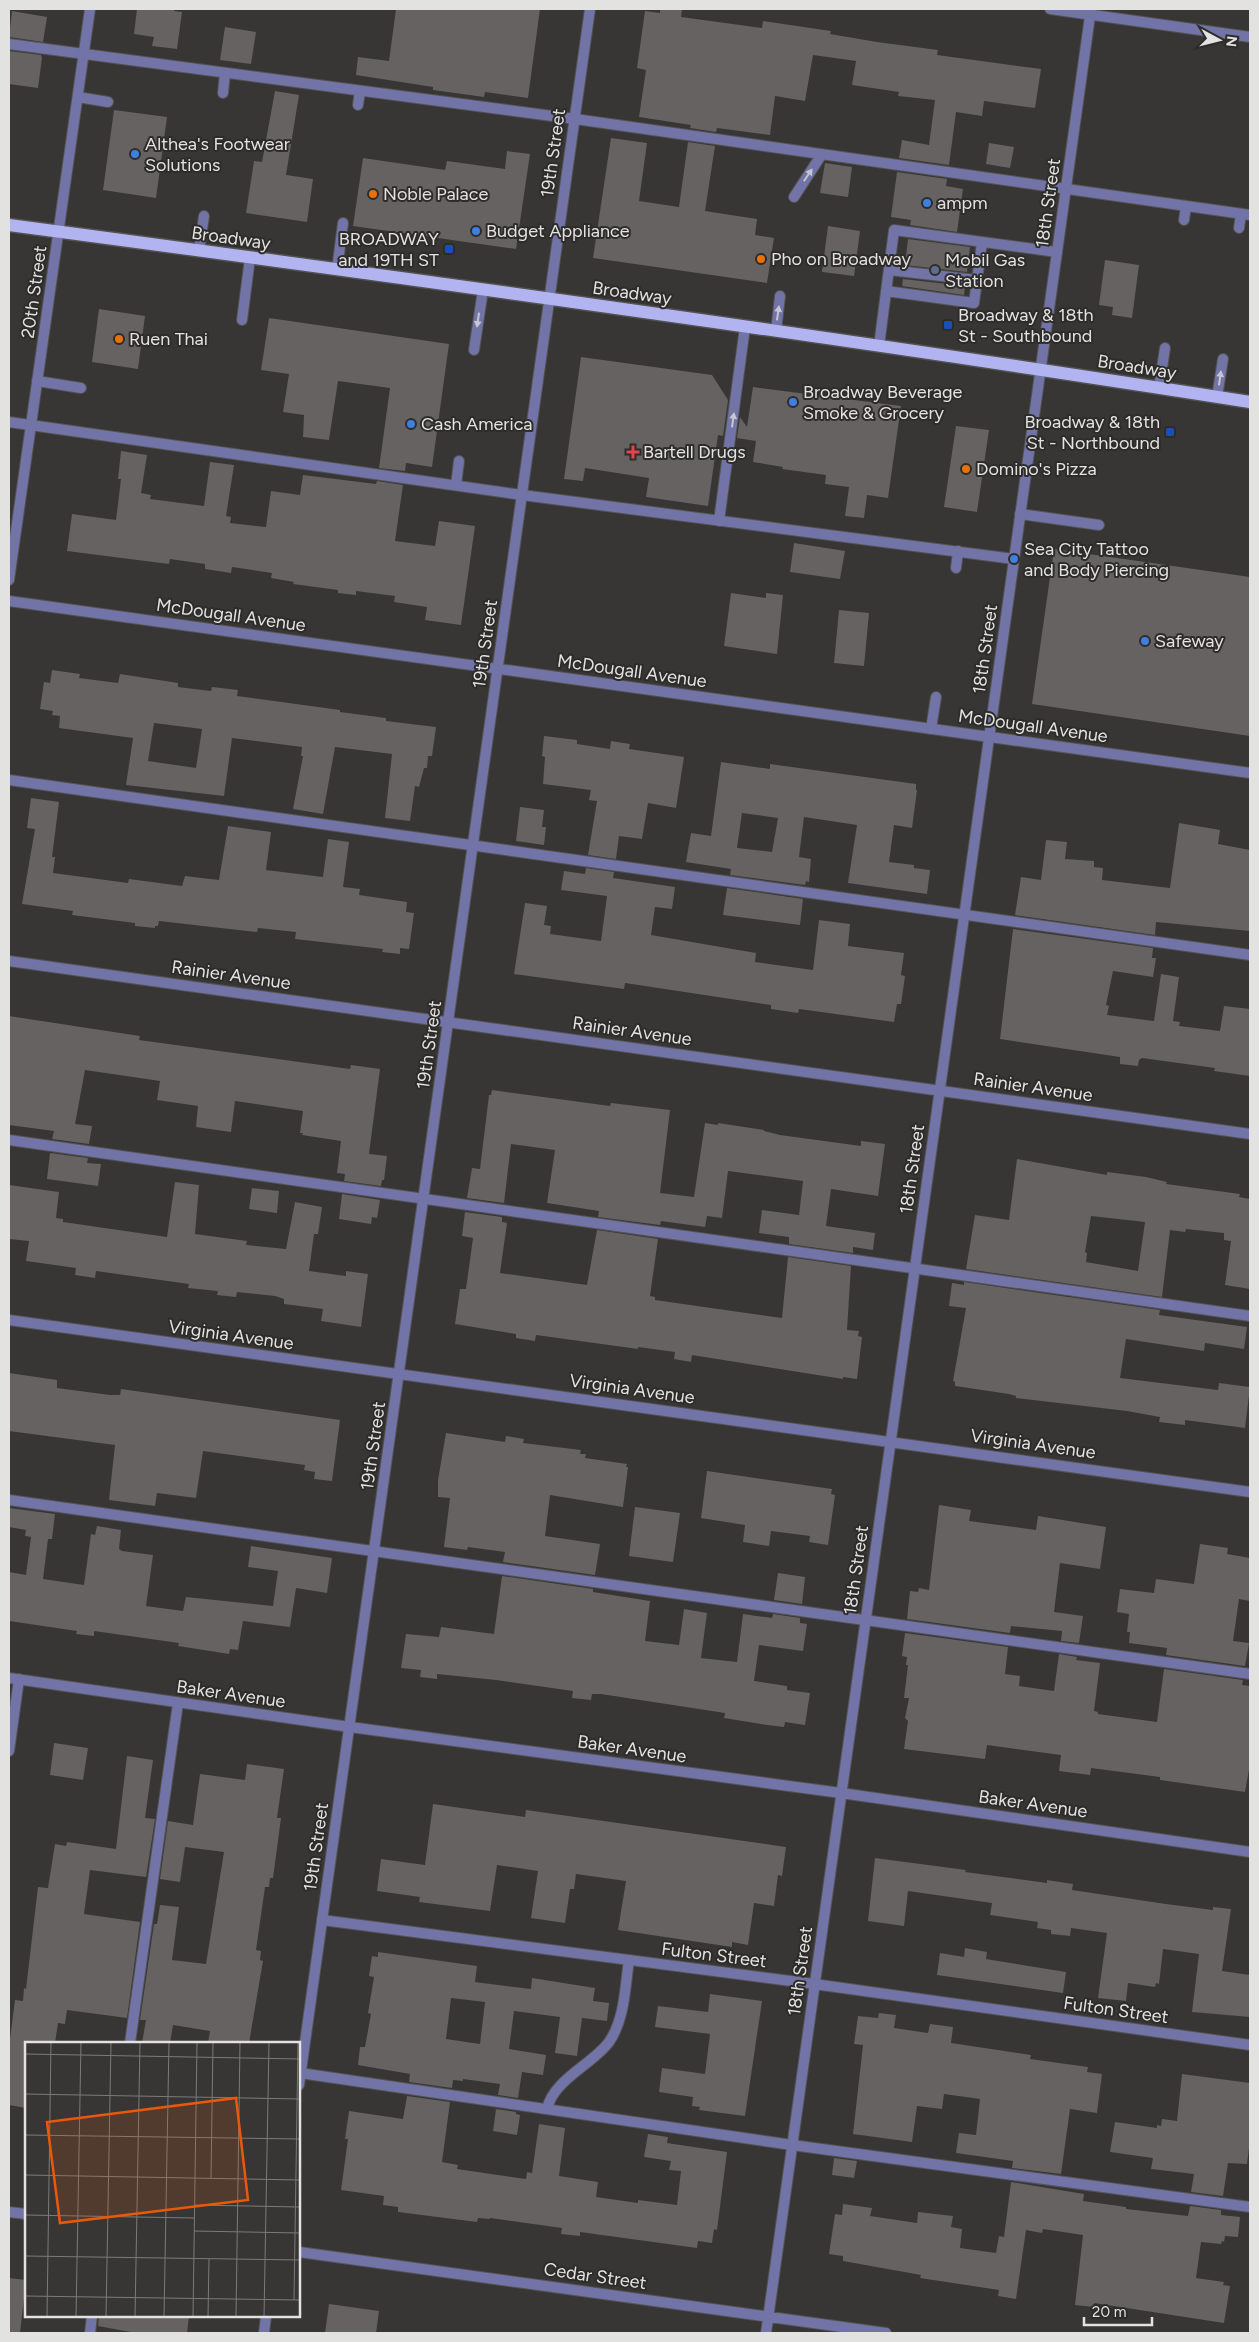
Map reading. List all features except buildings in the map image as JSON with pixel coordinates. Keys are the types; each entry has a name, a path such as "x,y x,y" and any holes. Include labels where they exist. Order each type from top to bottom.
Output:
{"main road":[{"name":"Broadway","path":"9,225 776,331 1040,369 1250,402"}],"street":[{"name":"20th Street","path":"9,580 90,9"},
{"name":"19th Street","path":"300,2073 350,1728 590,9"},
{"path":"1050,9 1091,12 1250,37"},
{"name":"18th Street","path":"766,2333 1091,12"},
{"path":"9,44 574,119 1245,214 1239,228"},
{"path":"223,93 225,73"},
{"path":"358,105 360,91"},
{"path":"78,97 108,102"},
{"path":"794,197 822,154"},
{"path":"1184,220 1186,206"},
{"path":"199,251 204,216"},
{"path":"337,270 343,223"},
{"path":"879,346 894,230 1057,252"},
{"path":"886,291 974,303 982,242"},
{"path":"242,320 250,258"},
{"path":"889,270 977,280"},
{"path":"474,350 482,290"},
{"path":"776,331 780,296"},
{"path":"719,521 745,327"},
{"path":"1158,388 1164,348"},
{"path":"1217,397 1223,359"},
{"path":"37,381 80,388"},
{"path":"9,422 522,495 1014,559"},
{"path":"456,485 459,461"},
{"path":"1020,514 1099,525"},
{"path":"956,568 958,551"},
{"name":"McDougall Avenue","path":"9,601 1250,773"},
{"path":"931,728 936,697"},
{"path":"9,780 1250,955"},
{"name":"Rainier Avenue","path":"9,961 1250,1134"},
{"path":"9,1140 1250,1316"},
{"name":"Virginia Avenue","path":"9,1320 1250,1492"},
{"path":"9,1500 1250,1674"},
{"path":"9,1750 14,1678"},
{"name":"Baker Avenue","path":"14,1678 350,1728 841,1793 1250,1852"},
{"path":"130,2042 178,1702"},
{"name":"Fulton Street","path":"322,1920 814,1984 1250,2045"},
{"path":"547,2109 549,2100 574,2073 609,2042 622,2016 629,1960"},
{"path":"300,2073 792,2145 1250,2207"},
{"path":"9,2212 25,2214"},
{"name":"Cedar Street","path":"300,2252 886,2333"},
{"path":"90,2333 92,2317"},
{"path":"264,2333 266,2317"}],"place":[{"name":"Althea's Footwear Solutions","path":"135,154"},
{"name":"Noble Palace","path":"373,194"},
{"name":"ampm","path":"927,203"},
{"name":"Budget Appliance","path":"476,231"},
{"name":"BROADWAY and 19TH ST","path":"449,249"},
{"name":"Pho on Broadway","path":"761,259"},
{"name":"Mobil Gas Station","path":"935,270"},
{"name":"Broadway & 18th St - Southbound","path":"948,325"},
{"name":"Ruen Thai","path":"119,339"},
{"name":"Broadway Beverage Smoke & Grocery","path":"793,402"},
{"name":"Cash America","path":"411,424"},
{"name":"Broadway & 18th St - Northbound","path":"1170,432"},
{"name":"Bartell Drugs","path":"633,452"},
{"name":"Domino's Pizza","path":"966,469"},
{"name":"Sea City Tattoo and Body Piercing","path":"1014,559"},
{"name":"Safeway","path":"1145,641"}]}
